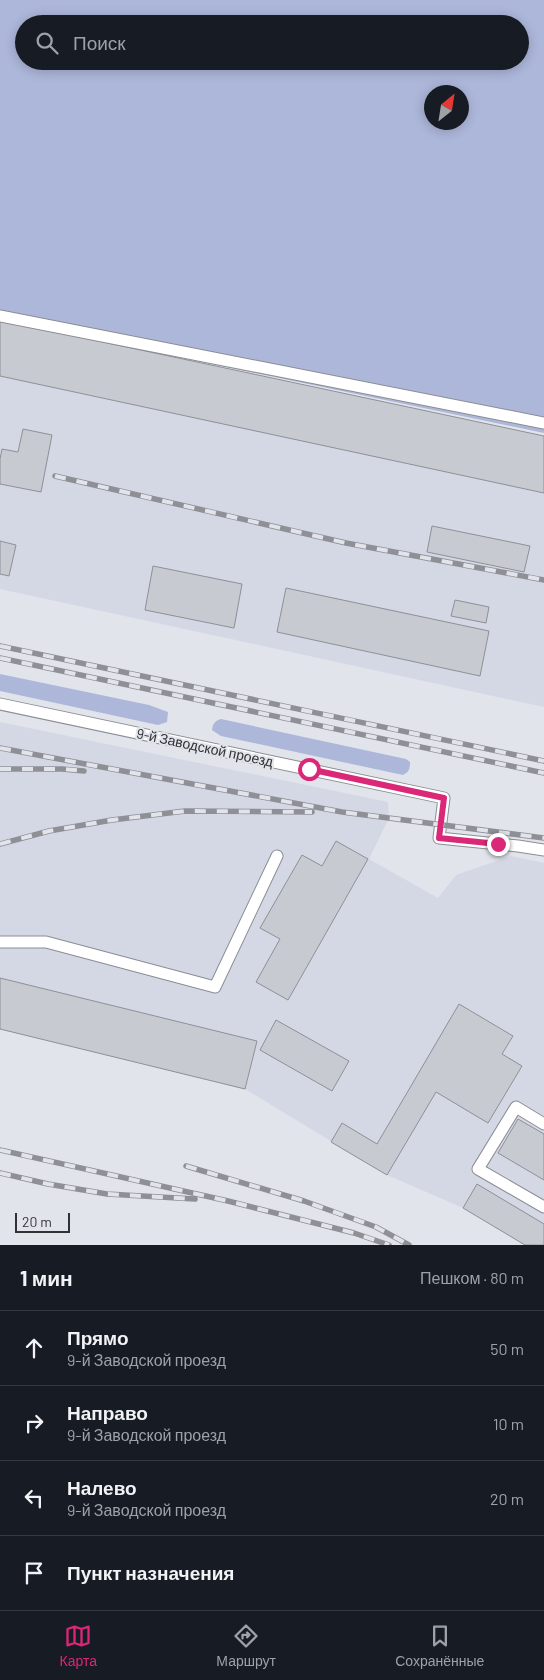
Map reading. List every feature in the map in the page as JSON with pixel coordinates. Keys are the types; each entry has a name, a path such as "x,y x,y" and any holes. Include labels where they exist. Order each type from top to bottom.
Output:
{"lane":[{"path":"0,316 544,424"},
{"name":"9-й Заводской проезд","path":"0,704 444,798 439,838 544,850"},
{"path":"0,942 46,942 215,987 277,856"},
{"path":"544,1124 516,1107 478,1169 544,1207"}],"shaded area":[{"path":"0,0 544,0 544,433 0,320"},
{"path":"0,320 544,436 544,707 0,589"},
{"path":"0,674 149,705 168,712 167,722 158,725 0,691"},
{"path":"221,719 406,759 410,762 409,768 407,773 403,775 221,736 212,730 215,723"},
{"path":"0,722 388,802 389,818 369,859 438,898 456,875 511,856 544,863 544,1245 525,1245 463,1208 387,1175 245,1089 0,1029"}],"building":[{"path":"0,320 544,436 544,493 0,376"},
{"path":"23,429 52,435 41,492 0,484 2,449 18,452"},
{"path":"432,526 530,546 524,572 427,552"},
{"path":"0,541 16,545 9,576 0,574"},
{"path":"153,566 242,584 234,628 145,610"},
{"path":"286,588 489,631 480,676 277,632"},
{"path":"455,600 489,607 486,623 451,616"},
{"path":"336,841 368,859 288,1000 256,982 280,939 260,928 302,855 322,866"},
{"path":"0,978 257,1041 245,1089 0,1029"},
{"path":"459,1004 513,1036 502,1054 522,1066 488,1123 436,1092 387,1175 331,1142 342,1123 377,1144"},
{"path":"276,1020 349,1061 332,1091 260,1050"},
{"path":"518,1119 544,1134 544,1180 498,1153"},
{"path":"477,1184 544,1224 544,1245 525,1245 463,1208"}],"railway":[{"path":"55,476 346,543 544,580"},
{"path":"0,646 544,761"},
{"path":"0,658 544,773"},
{"path":"0,748 342,812 544,838"},
{"path":"0,769 84,771"},
{"path":"0,844 49,831 112,820 185,811 312,812"},
{"path":"0,1150 228,1201 354,1233 389,1245"},
{"path":"186,1166 304,1201 376,1227 409,1245"},
{"path":"0,1173 48,1184 107,1194 195,1199"}],"route":[{"path":"309,769 444,798 439,838 498,844"}]}
